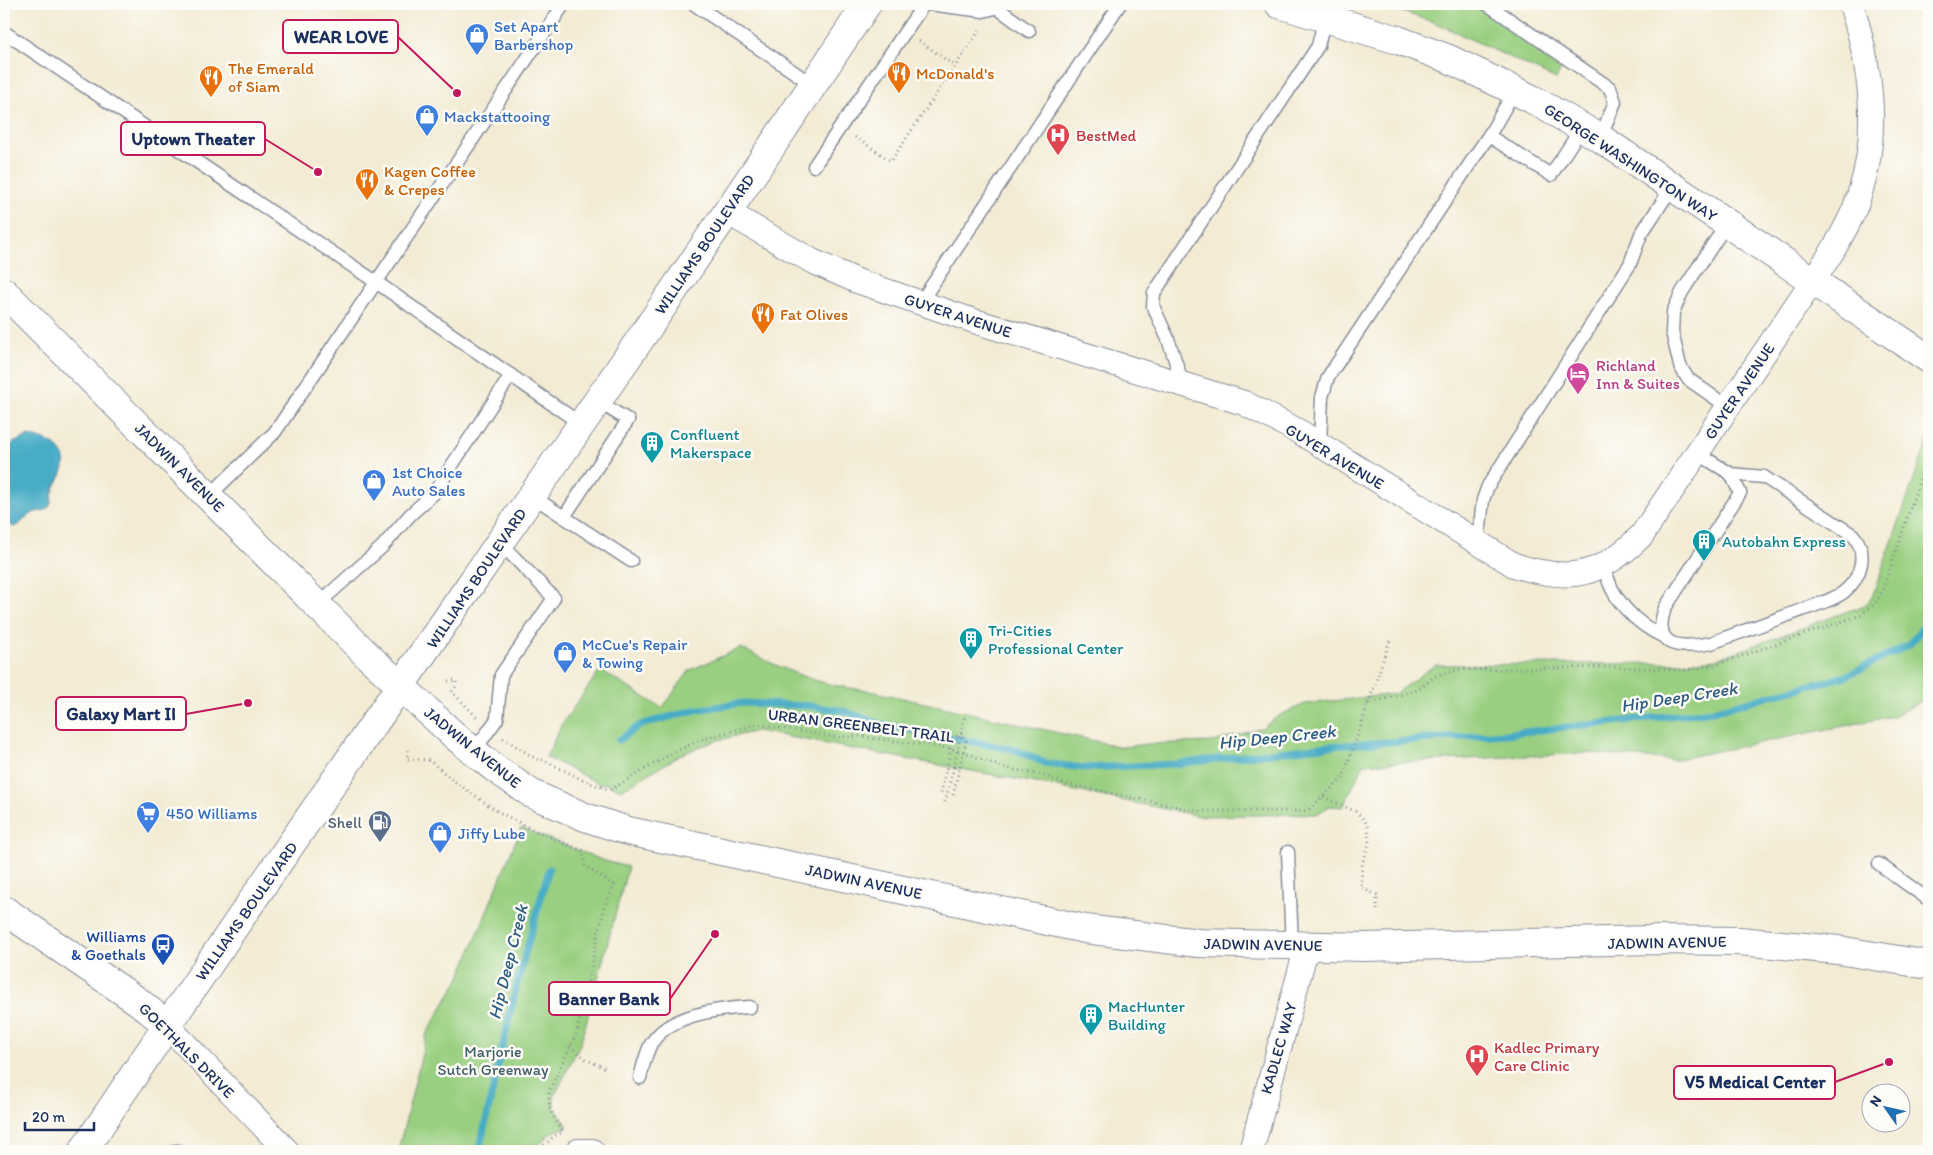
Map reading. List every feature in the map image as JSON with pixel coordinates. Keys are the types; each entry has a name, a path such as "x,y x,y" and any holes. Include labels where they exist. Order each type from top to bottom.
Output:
{"main road":[{"name":"WILLIAMS BOULEVARD","path":"83,1151 167,1025 500,543 867,4"},
{"name":"GEORGE WASHINGTON WAY","path":"1280,4 1325,17 1449,59 1515,90 1591,133 1673,186 1929,359"},
{"name":"JADWIN AVENUE","path":"4,292 318,604 368,657 474,752 514,782 553,804 628,831 1085,929 1199,943 1300,946 1523,945 1662,940 1748,941 1838,950 1929,965"},
{"name":"GOETHALS DRIVE","path":"4,910 139,1002 167,1025"}],"street":[{"name":"GUYER AVENUE","path":"726,212 812,261 857,281 920,303 1244,403 1320,445 1514,565 1539,574 1564,575 1588,572 1605,566 1625,553 1642,535 1813,280 1848,224 1860,194 1868,160 1871,132 1866,67 1859,31 1850,4"},
{"name":"KADLEC WAY","path":"1251,1151 1300,946"},
{"name":"GOETHALS DRIVE","path":"167,1025 287,1151"},
{"path":"578,1151 592,1151"}],"lane":[{"path":"209,496 275,432 564,4"},
{"path":"694,4 813,85"},
{"path":"814,166 924,4"},
{"path":"929,4 984,11 993,6 1029,31"},
{"path":"920,303 1120,4"},
{"path":"1487,4 1610,88 1615,102 1591,133 1551,175 1488,136"},
{"path":"1183,384 1168,339 1153,306 1154,293 1318,46 1325,17"},
{"path":"4,32 376,282 581,424"},
{"path":"1320,445 1322,397 1328,377 1488,136 1515,90"},
{"path":"1478,543 1483,500 1488,486 1630,264 1641,234 1673,186"},
{"path":"1727,223 1682,292 1673,312 1672,332 1680,366 1688,379 1728,407"},
{"path":"318,604 382,547 410,515 434,493 511,375"},
{"path":"564,517 628,420 597,401"},
{"path":"1605,566 1607,579 1613,593 1639,622 1672,644 1682,647 1711,643 1837,597 1855,580 1861,567 1863,554 1860,542 1853,535 1764,477 1731,474 1697,453"},
{"path":"1664,637 1660,630 1665,608 1740,493 1731,474"},
{"path":"532,496 631,561"},
{"path":"474,752 497,719 501,675 554,598 500,543"},
{"path":"1288,852 1300,946"},
{"path":"1879,864 1929,900"},
{"path":"640,1078 652,1044 664,1030 683,1019 710,1012 750,1007"},
{"path":"174,1151 179,1151"}],"path":[{"path":"853,135 891,161 986,20"},
{"path":"914,38 955,66"},
{"name":"URBAN GREENBELT TRAIL","path":"448,681 456,680 456,686 452,692 490,729 538,760 543,760 585,781 610,790 676,751 721,733 757,724 835,737 857,736 948,748 964,752 1001,767 1046,776 1062,783 1198,812 1304,811 1309,809 1343,778 1390,640"},
{"path":"945,802 965,715"},
{"path":"941,793 953,739 961,733"},
{"path":"953,795 966,742 961,733"},
{"path":"408,750 407,759 429,760 454,782 497,811 531,829 583,852 585,866 614,885 604,908 581,1017 548,1099 548,1108 562,1132 554,1136 538,1151"},
{"path":"1323,796 1358,812 1368,825 1369,844 1362,864 1361,888 1377,896 1377,911"},
{"path":"570,1046 587,1060 608,1069"}],"green space":[{"path":"1378,4 1478,4 1565,62 1556,79 1436,23"},
{"path":"1929,438 1929,697 1894,716 1673,760 1589,753 1364,764 1343,807 1329,806 1317,814 1199,816 1052,786 757,731 718,740 684,753 621,790 606,783 600,784 546,757 562,724 600,670 662,708 690,670 741,648 771,663 832,685 866,690 1122,747 1148,744 1213,742 1262,728 1280,715 1305,704 1394,694 1435,665 1675,663 1717,659 1865,605 1872,597"},
{"name":"Marjorie Sutch Greenway","path":"521,828 605,861 628,867 581,1042 554,1097 554,1107 568,1126 551,1133 533,1151 398,1151 427,1033 459,979"}],"water":[{"path":"28,436 42,439 55,446 60,450 65,463 52,494 49,507 44,511 33,513 14,527 4,522 4,456 13,443"}],"waterway":[{"name":"Hip Deep Creek","path":"619,740 640,725 695,710 742,703 811,706 844,711 880,724 1016,750 1045,763 1084,768 1176,764 1330,746 1505,734 1713,711 1846,676 1909,645 1929,620"},
{"name":"Hip Deep Creek","path":"479,1151 517,983 549,869"}],"place":[{"name":"Set Apart Barbershop","path":"477,56"},
{"name":"WEAR LOVE","path":"457,93"},
{"name":"McDonald's","path":"899,94"},
{"name":"The Emerald of Siam","path":"211,98"},
{"name":"Mackstattooing","path":"427,137"},
{"name":"BestMed","path":"1058,156"},
{"name":"Uptown Theater","path":"318,172"},
{"name":"Kagen Coffee & Crepes","path":"367,201"},
{"name":"Fat Olives","path":"763,335"},
{"name":"Richland Inn & Suites","path":"1578,395"},
{"name":"Confluent Makerspace","path":"652,464"},
{"name":"1st Choice Auto Sales","path":"374,502"},
{"name":"Autobahn Express","path":"1704,562"},
{"name":"Tri-Cities Professional Center","path":"971,660"},
{"name":"McCue's Repair & Towing","path":"565,674"},
{"name":"Galaxy Mart II","path":"248,703"},
{"name":"450 Williams","path":"148,834"},
{"name":"Shell","path":"380,843"},
{"name":"Jiffy Lube","path":"440,854"},
{"name":"Banner Bank","path":"715,934"},
{"name":"Williams & Goethals","path":"163,966"},
{"name":"MacHunter Building","path":"1091,1036"},
{"name":"V5 Medical Center","path":"1889,1062"},
{"name":"Kadlec Primary Care Clinic","path":"1477,1077"}]}
